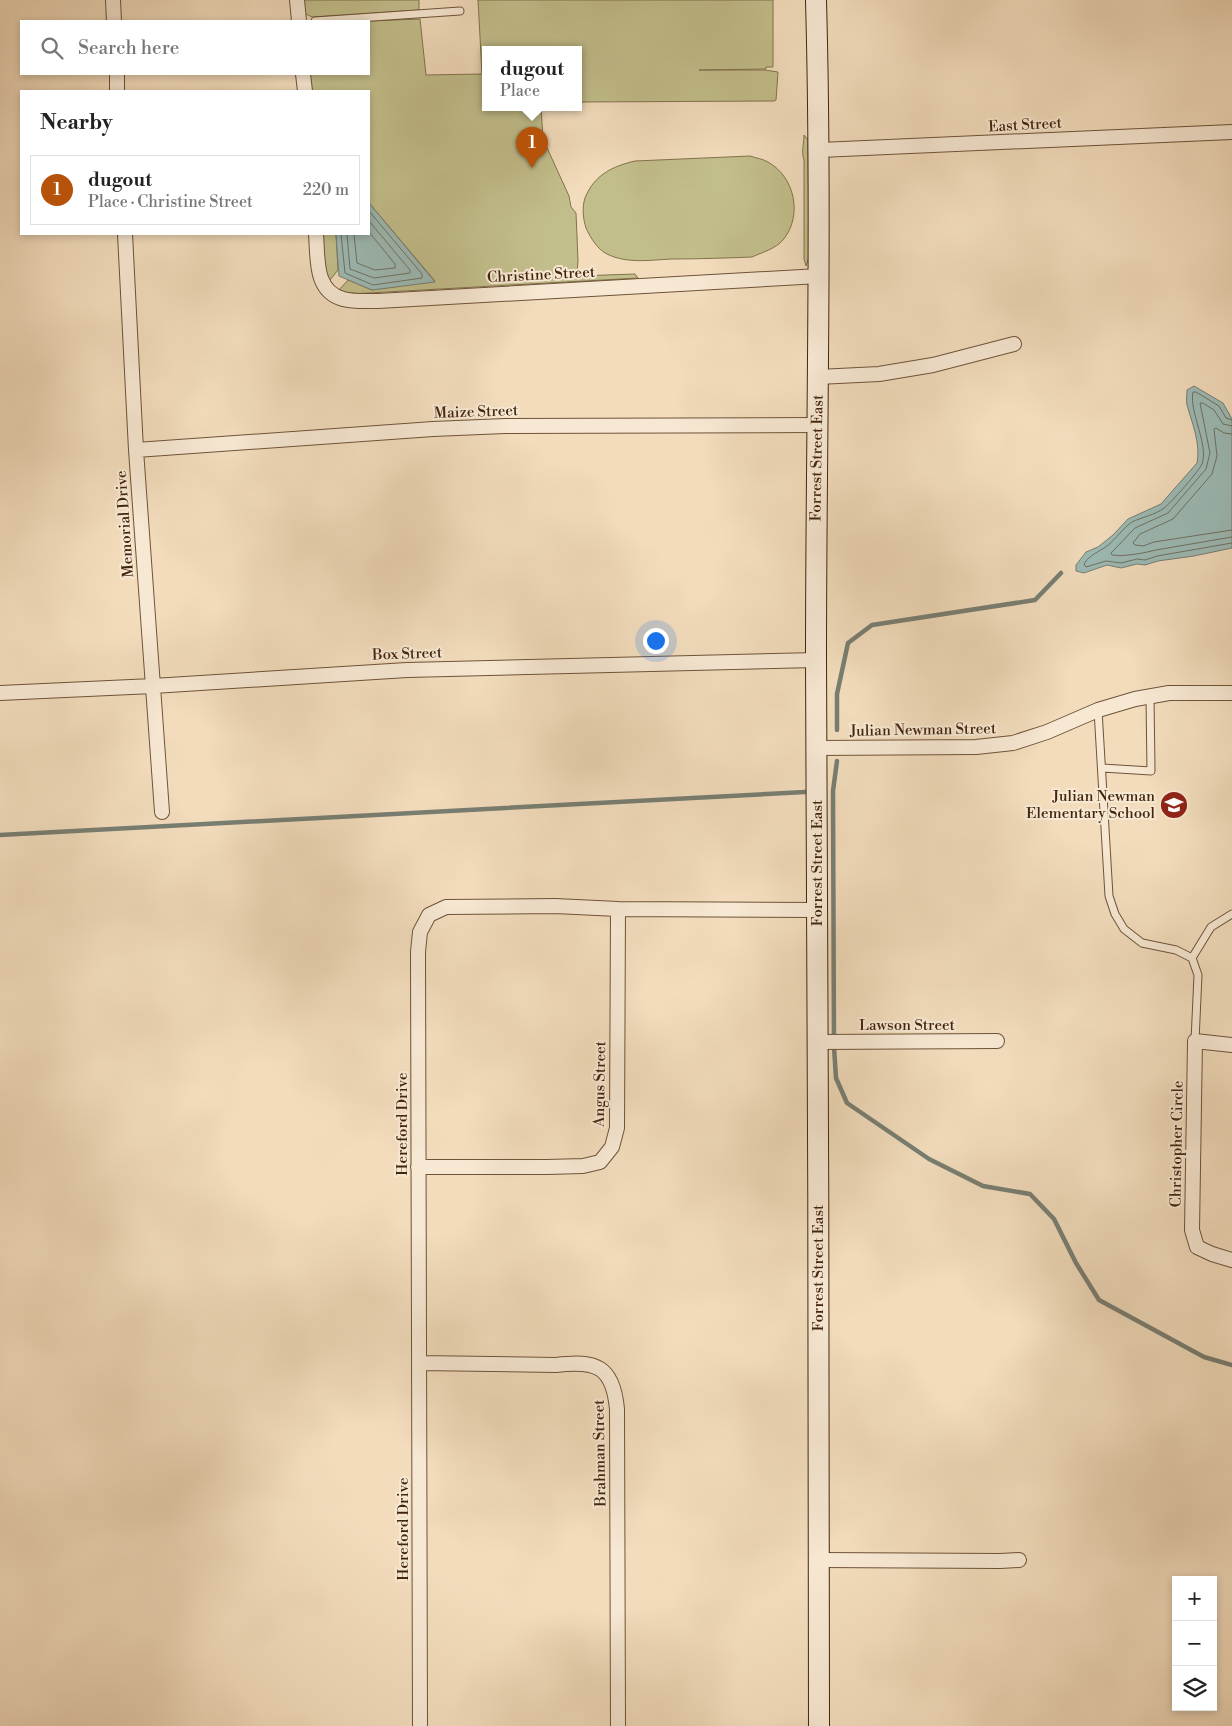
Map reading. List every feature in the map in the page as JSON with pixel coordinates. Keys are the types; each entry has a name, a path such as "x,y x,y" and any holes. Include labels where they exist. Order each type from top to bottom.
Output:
{"main road":[{"name":"Forrest Street East","path":"816,0 820,150 816,660 819,1726"}],"street":[{"path":"113,0 114,20"},
{"path":"297,0 299,20"},
{"path":"116,75 117,90"},
{"path":"303,75 305,90"},
{"name":"East Street","path":"820,150 1232,132"},
{"name":"Memorial Drive","path":"125,235 136,450 162,812"},
{"name":"Christine Street","path":"316,235 319,276 327,292 344,299 378,301 819,276"},
{"path":"818,378 879,374 933,365 1014,344"},
{"name":"Maize Street","path":"136,450 433,429 505,426 817,425"},
{"name":"Box Street","path":"0,693 153,686 407,670 816,660"},
{"name":"Julian Newman Street","path":"817,748 976,747 1013,743 1047,732 1098,710 1135,698 1169,693 1232,693"},
{"name":"Hereford Drive","path":"420,1726 418,952 420,932 430,915 446,907 555,906 618,909 817,910"},
{"name":"Angus Street","path":"418,1167 547,1168 583,1166 600,1162 612,1148 616,1128 618,909"},
{"name":"Lawson Street","path":"817,1042 997,1041"},
{"path":"1195,1041 1232,1045"},
{"name":"Christopher Circle","path":"1195,1041 1192,1230 1197,1247 1232,1260"},
{"name":"Brahman Street","path":"419,1363 556,1365 575,1363 594,1365 609,1376 616,1392 617,1409 618,1726"},
{"path":"820,1560 1019,1560"}],"lane":[{"path":"330,20 460,11"},
{"path":"1102,768 1151,771 1150,696"},
{"path":"1098,710 1110,896 1115,914 1124,929 1142,943 1176,950 1192,958 1198,975 1195,1041"},
{"path":"1192,958 1211,927 1232,914"}],"shaded area":[{"path":"303,0 419,0 419,10 312,17 304,13"},
{"path":"478,0 773,0 773,67 766,67 766,69 699,70 765,70 778,72 776,100 774,101 582,102 582,46 482,46 482,74"},
{"path":"420,19 426,75 482,74 482,111 541,111 543,139 569,196 571,207 576,213 577,276 635,274 638,278 350,294 339,290 348,280 372,290 435,281 370,204 370,90 311,90 309,75 370,75 370,21"},
{"path":"804,135 808,140 809,257 806,266 804,259"},
{"path":"750,156 766,161 777,169 785,177 793,198 793,220 789,230 780,243 765,252 752,257 623,259 600,250 586,228 583,213 585,198 594,183 612,169 635,161"},
{"path":"322,235 336,235 338,270 330,280 324,264"}],"water":[{"path":"370,204 435,282 372,290 339,276 336,235 370,235"},
{"path":"1194,386 1223,403 1232,419 1232,548 1145,565 1137,564 1121,568 1107,565 1084,573 1076,571 1076,565 1086,552 1098,547 1128,519 1161,504 1197,463 1197,441 1187,405 1187,390"}],"waterway":[{"path":"837,730 837,694 848,643 872,625 1035,600 1061,573"},
{"path":"837,761 833,791 834,1047 836,1078 847,1103 929,1159 983,1186 1030,1194 1054,1219 1076,1263 1099,1300 1204,1357 1232,1365"},
{"path":"0,835 805,792"}],"place":[{"name":"dugout","path":"532,168"},
{"name":"Julian Newman Elementary School","path":"1174,805"}]}
